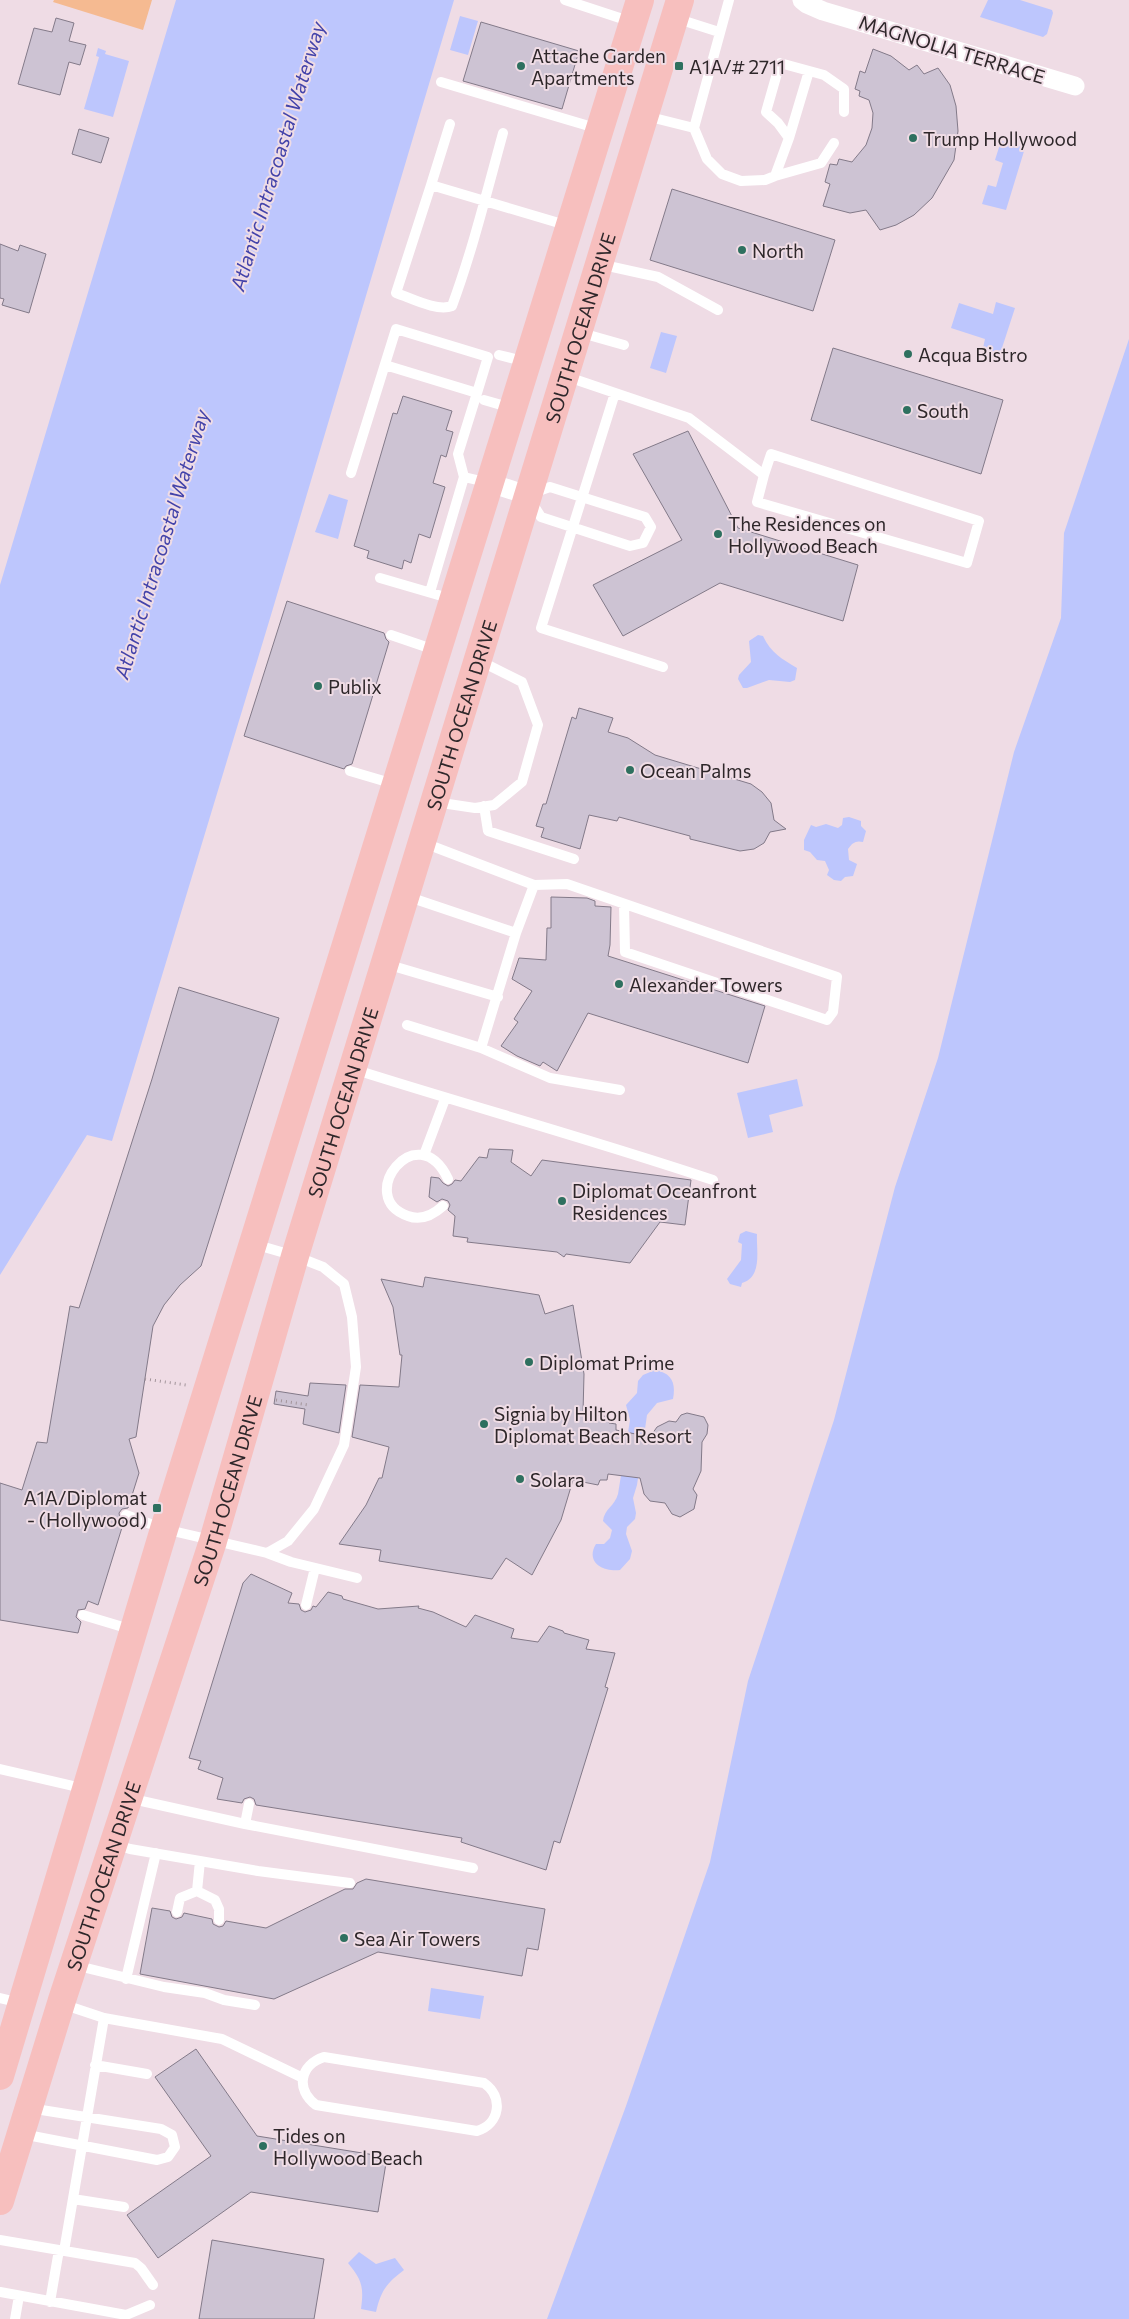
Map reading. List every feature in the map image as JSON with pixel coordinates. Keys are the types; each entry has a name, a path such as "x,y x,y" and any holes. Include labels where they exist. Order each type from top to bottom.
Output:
{"main road":[{"name":"SOUTH OCEAN DRIVE","path":"0,2201 59,2008 213,1541 295,1256 677,9"},
{"name":"SOUTH OCEAN DRIVE","path":"1,2069 11,2001 39,1951 164,1529 439,651 442,596 490,483 636,11"},
{"path":"349,935 354,987 362,1003 370,1010"},
{"path":"39,1951 51,1962 59,1977 61,1986 59,2008"}],"street":[{"name":"MAGNOLIA TERRACE","path":"802,0 807,4 824,10 1075,86"},
{"path":"490,483 527,495"}],"lane":[{"path":"565,0 636,11"},
{"path":"729,0 694,128 707,159 722,174 741,181 765,180 821,163 834,143"},
{"path":"677,9 719,32"},
{"path":"789,138 778,123 766,112 780,63 824,75 844,89 844,112"},
{"path":"775,176 789,138 809,71"},
{"path":"441,82 600,129"},
{"path":"644,116 694,128"},
{"path":"450,124 396,293 439,307 447,308 452,306 465,271 503,133"},
{"path":"431,185 570,226"},
{"path":"598,264 658,277 718,310"},
{"path":"351,473 396,330 488,357 480,397 458,454 464,477 442,596 380,578"},
{"path":"577,332 624,344"},
{"path":"499,355 528,362"},
{"path":"384,365 513,409"},
{"path":"564,376 689,418 764,475"},
{"path":"615,393 541,628 663,667"},
{"path":"771,454 979,521 967,563 756,502 764,475 771,454"},
{"path":"464,477 490,483"},
{"path":"550,487 583,498 645,517 651,527 643,543 630,546 540,517 527,495 550,487"},
{"path":"391,635 439,651"},
{"path":"434,801 475,808 494,805 522,782 538,725 522,682 477,660"},
{"path":"350,771 396,784"},
{"path":"484,806 488,832 574,859"},
{"path":"421,842 534,885 567,884 836,977 833,1012 827,1020 625,952 624,904"},
{"path":"481,1048 498,998 516,933 534,885"},
{"path":"405,895 516,933"},
{"path":"384,964 498,998"},
{"path":"406,1024 481,1048 550,1078 620,1090"},
{"path":"352,1069 445,1099 627,1151 713,1180"},
{"path":"424,1156 445,1099"},
{"path":"443,1206 436,1213 426,1217 406,1216 397,1210 391,1202 387,1188 390,1173 396,1164 404,1159 424,1156 434,1159 442,1166 448,1179"},
{"path":"253,1244 295,1256 323,1268 344,1284 352,1317 356,1367 344,1445 314,1509 288,1541 267,1553"},
{"path":"126,1515 164,1529 267,1553 315,1568 357,1578"},
{"path":"306,1605 315,1568"},
{"path":"83,1615 134,1630"},
{"path":"0,1769 87,1789"},
{"path":"128,1798 245,1824 473,1868"},
{"path":"245,1824 249,1804"},
{"path":"113,1843 258,1872 350,1883"},
{"path":"126,1979 156,1853"},
{"path":"197,1891 200,1861"},
{"path":"177,1912 180,1898 197,1891 215,1900 219,1908 219,1920"},
{"path":"73,1965 126,1979 205,1990 224,2000 255,2005"},
{"path":"59,2008 104,2018 222,2038 303,2078"},
{"path":"50,2302 73,2199 104,2018"},
{"path":"324,2057 484,2083 491,2088 498,2102 495,2118 484,2129 476,2131 316,2105 305,2094 303,2078 310,2064 324,2057"},
{"path":"95,2065 147,2074"},
{"path":"21,2134 157,2160 168,2157 175,2147 172,2135 161,2129 29,2108"},
{"path":"73,2199 124,2208"},
{"path":"0,2240 135,2263 153,2285"},
{"path":"0,2292 126,2314 150,2305"},
{"path":"15,2319 19,2296"}],"shaded area":[{"path":"54,0 152,0 143,30 53,2"}],"water":[{"name":"Atlantic Intracoastal Waterway","path":"176,0 454,0 112,1141 87,1135 0,1275 0,585"},
{"path":"988,0 1020,0 1052,10 1053,13 1047,34 1043,37 980,17"},
{"path":"460,16 478,21 468,55 450,50"},
{"path":"98,48 106,51 105,54 129,61 113,117 84,109 99,57 96,56"},
{"path":"1001,141 1025,148 1006,210 982,204 988,185 996,187 1003,163 995,160"},
{"path":"996,302 1015,308 1000,354 983,348 985,339 951,328 959,303 993,314"},
{"path":"661,332 677,336 666,373 650,368"},
{"path":"1129,339 1129,2319 547,2319 626,2106 710,1862 748,1681 834,1420 895,1187 938,1058 1014,752 1061,618 1064,533"},
{"path":"329,494 348,500 338,539 315,532"},
{"path":"758,635 763,636 777,655 797,668 795,680 790,682 769,680 743,688 738,679 739,675 751,662 749,641"},
{"path":"849,817 861,821 861,826 866,831 863,842 854,842 848,849 849,860 857,864 853,876 845,877 841,881 834,880 827,875 829,870 825,861 817,860 810,852 804,850 804,840 811,825 816,827 826,824 838,828 842,825 843,818"},
{"path":"797,1079 803,1106 769,1115 773,1132 748,1138 737,1093"},
{"path":"746,1231 757,1234 757,1262 753,1275 749,1280 742,1283 741,1287 730,1284 727,1279 741,1260 742,1244 738,1242 740,1234"},
{"path":"655,1370 669,1376 674,1388 673,1399 657,1403 647,1415 637,1485 633,1498 636,1513 635,1519 627,1527 626,1534 632,1551 630,1559 620,1570 608,1569 594,1561 593,1550 596,1544 604,1544 610,1538 612,1530 603,1521 605,1513 615,1502 618,1494 630,1420 626,1405 637,1393 638,1381 643,1375"},
{"path":"431,1988 484,1996 480,2019 428,2011"},
{"path":"359,2252 376,2264 395,2258 404,2270 386,2288 380,2298 376,2312 361,2309 361,2284 348,2263"}],"building":[{"path":"56,18 74,23 69,41 86,45 80,65 69,62 60,95 18,84 34,28 52,32"},
{"name":"Attache Garden Apartments","path":"481,22 579,51 562,109 463,81"},
{"name":"Trump Hollywood","path":"873,49 891,56 909,70 917,65 924,74 938,68 950,85 956,106 958,131 954,160 932,198 914,215 896,225 880,230 866,210 850,213 823,206 830,184 825,182 830,164 837,165 839,159 852,162 866,145 872,128 873,113 869,100 859,96 860,91 855,89 860,71 865,73"},
{"path":"79,129 109,138 101,163 72,154"},
{"name":"North","path":"672,189 835,240 813,311 650,260"},
{"path":"0,244 18,251 20,245 46,254 29,313 2,305 4,299 0,298"},
{"name":"South","path":"833,348 1003,400 981,474 811,420"},
{"path":"403,396 452,411 446,430 453,432 446,457 441,455 433,483 445,487 430,538 419,534 411,563 404,560 402,569 367,558 369,551 354,546 393,413 397,414"},
{"name":"The Residences on Hollywood Beach","path":"688,431 738,528 858,565 843,621 720,583 623,636 593,585 682,540 633,454"},
{"name":"Publix","path":"287,601 384,633 389,642 352,764 344,769 244,736"},
{"name":"Ocean Palms","path":"579,708 613,718 608,732 628,738 655,755 751,784 762,792 771,803 774,820 786,829 770,832 764,843 754,849 740,851 690,839 690,836 619,817 617,821 589,815 580,849 541,837 544,828 536,826 543,804 546,804 572,717 576,719"},
{"name":"Alexander Towers","path":"551,897 587,898 595,901 595,906 611,907 608,956 765,1006 748,1063 588,1013 557,1071 543,1062 540,1066 517,1056 501,1046 518,1022 514,1019 532,991 512,979 519,958 546,960 547,928 551,928"},
{"path":"179,987 279,1018 201,1266 180,1285 164,1305 153,1326 136,1437 129,1439 139,1473 128,1508 122,1509 119,1513 120,1519 124,1521 98,1605 88,1601 85,1609 78,1610 76,1617 81,1622 78,1633 0,1620 0,1483 22,1490 37,1442 47,1443 70,1306 79,1308 152,1079"},
{"name":"Diplomat Oceanfront Residences","path":"489,1149 513,1150 511,1162 531,1176 542,1160 691,1180 685,1225 660,1222 630,1263 566,1254 564,1257 557,1252 467,1242 468,1238 453,1236 455,1216 448,1210 450,1205 448,1201 442,1199 437,1202 429,1197 431,1177 439,1178 448,1186 455,1180 461,1181 479,1157 487,1158"},
{"path":"425,1277 539,1295 545,1314 573,1305 584,1374 583,1413 610,1417 609,1423 616,1424 616,1430 650,1437 657,1427 669,1421 676,1422 681,1415 687,1413 704,1417 708,1425 707,1434 702,1442 701,1471 693,1489 697,1495 694,1509 680,1517 672,1514 665,1503 650,1501 644,1494 640,1478 608,1474 607,1480 600,1480 598,1485 573,1480 561,1520 532,1575 506,1558 492,1579 379,1561 381,1550 339,1544 366,1505 379,1478 382,1478 389,1447 352,1437 360,1385 399,1387 402,1355 400,1355 393,1307 381,1279 423,1287"},
{"path":"310,1383 346,1385 339,1433 303,1424 305,1409 274,1404 276,1391 308,1396"},
{"path":"251,1574 292,1593 288,1603 299,1604 301,1610 305,1612 311,1610 313,1606 316,1607 328,1592 342,1596 343,1599 378,1609 419,1606 418,1608 433,1612 466,1627 475,1615 514,1629 511,1638 538,1642 549,1626 564,1633 589,1640 586,1649 615,1653 605,1687 608,1688 560,1843 554,1841 546,1870 461,1842 462,1838 256,1805 254,1799 250,1797 244,1799 242,1803 217,1799 223,1778 198,1769 201,1761 189,1758 243,1583"},
{"name":"Sea Air Towers","path":"366,1879 545,1909 538,1950 527,1948 522,1976 378,1952 274,1999 140,1974 152,1908 170,1911 172,1917 176,1919 182,1917 184,1913 212,1919 213,1924 219,1927 223,1926 226,1921 266,1928 345,1889 353,1889 357,1883"},
{"name":"Tides on Hollywood Beach","path":"196,2049 257,2136 387,2157 378,2212 251,2192 158,2258 127,2215 211,2156 155,2077"},
{"path":"212,2240 324,2259 314,2319 199,2319"}],"place":[{"name":"Attache Garden Apartments","path":"521,66"},
{"name":"A1A/# 2711","path":"679,66"},
{"name":"Trump Hollywood","path":"913,138"},
{"name":"North","path":"742,250"},
{"name":"Acqua Bistro","path":"908,354"},
{"name":"South","path":"907,410"},
{"name":"The Residences on Hollywood Beach","path":"718,534"},
{"name":"Publix","path":"318,686"},
{"name":"Ocean Palms","path":"630,770"},
{"name":"Alexander Towers","path":"619,984"},
{"name":"Diplomat Oceanfront Residences","path":"562,1201"},
{"name":"Diplomat Prime","path":"529,1362"},
{"name":"Signia by Hilton Diplomat Beach Resort","path":"484,1424"},
{"name":"Solara","path":"520,1479"},
{"name":"A1A/Diplomat - (Hollywood)","path":"157,1508"},
{"name":"Sea Air Towers","path":"344,1938"},
{"name":"Tides on Hollywood Beach","path":"263,2146"}]}
